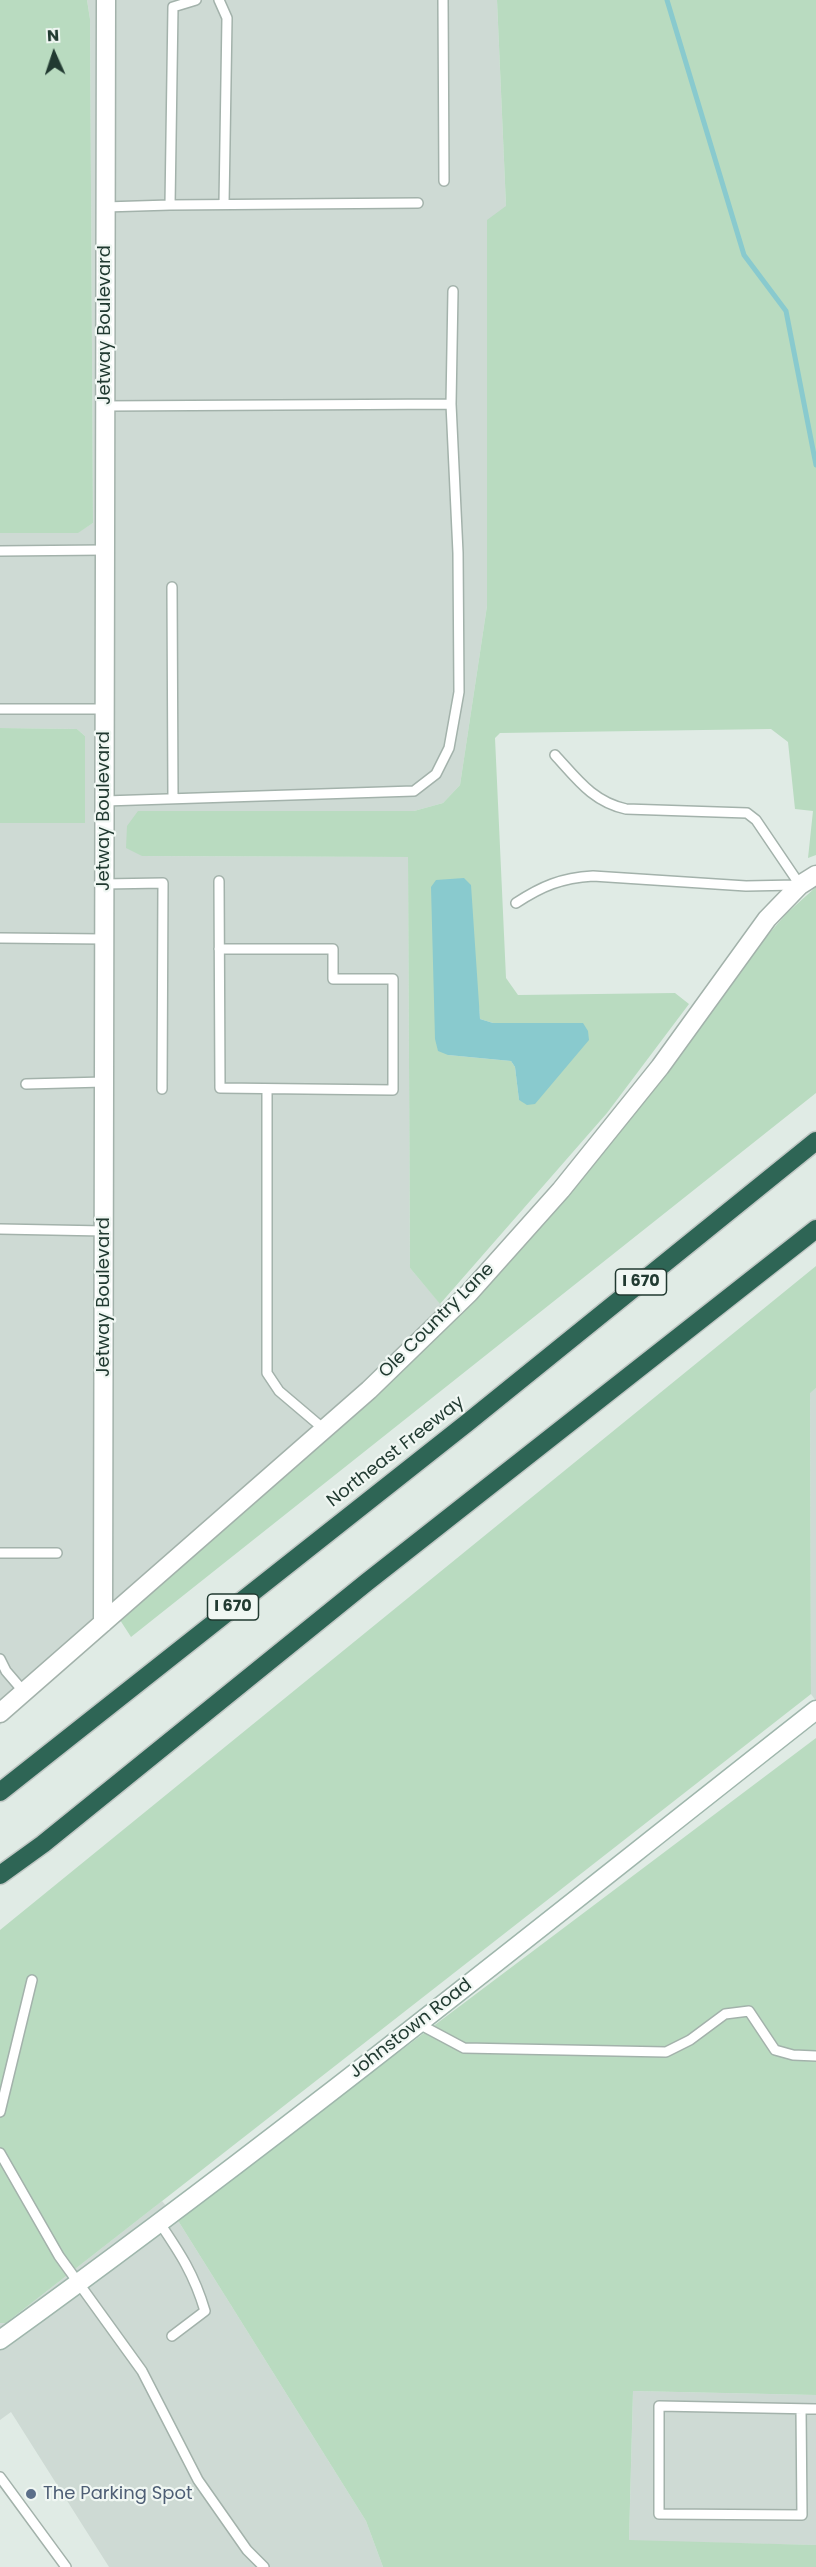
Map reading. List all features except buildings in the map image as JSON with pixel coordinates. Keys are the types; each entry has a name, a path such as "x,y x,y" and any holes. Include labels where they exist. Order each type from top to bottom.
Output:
{"highway":[{"name":"Northeast Freeway","path":"0,1792 467,1423 816,1141"},
{"path":"0,1880 358,1590 816,1229"},
{"path":"0,1875 43,1844"}],"street":[{"name":"Jetway Boulevard","path":"103,1623 105,0"},
{"name":"Ole Country Lane","path":"0,1713 325,1430 469,1293 561,1190 660,1066 767,919 800,885 816,875"},
{"name":"Johnstown Road","path":"0,2340 419,2024 816,1710"}],"lane":[{"path":"170,205 173,8 196,0"},
{"path":"219,0 227,18 224,204"},
{"path":"443,0 444,181"},
{"path":"105,207 418,203"},
{"path":"105,801 414,791 436,774 449,748 459,692 458,553 451,404 453,291"},
{"path":"105,406 451,404"},
{"path":"0,551 105,550"},
{"path":"172,587 173,798"},
{"path":"0,708 105,709"},
{"path":"555,755 584,788 608,806 626,809 747,813 756,820 800,885"},
{"path":"516,903 538,889 568,878 746,886 800,885"},
{"path":"219,882 219,949 220,1088 393,1090 393,979 333,979 333,949 219,949"},
{"path":"104,884 163,883 162,1089"},
{"path":"0,938 104,939"},
{"path":"26,1084 104,1082"},
{"path":"267,1089 267,1373 279,1390 325,1430"},
{"path":"0,1229 104,1231"},
{"path":"0,1553 57,1553"},
{"path":"0,1659 6,1671 24,1692"},
{"path":"0,2112 32,1980"},
{"path":"419,2024 464,2048 666,2052 690,2040 725,2014 749,2011 775,2050 793,2055 816,2056"},
{"path":"0,2153 58,2256 142,2371 198,2480 247,2550 264,2567"},
{"path":"159,2222 194,2276 205,2311 172,2336"},
{"path":"801,2409 802,2515 659,2514 659,2406 816,2409"},
{"path":"0,2477 66,2567"}],"shaded area":[{"path":"87,0 497,0 506,206 487,606 460,785 443,803 414,811 138,811 142,856 408,857 410,1268 454,1320 320,1446 0,1725 0,823 85,823 85,736 77,729 0,728 0,533 77,533 93,523 90,19"},
{"path":"816,1388 816,1701 811,1694 810,1392"},
{"path":"162,2201 177,2219 366,2521 383,2567 109,2567 11,2412 0,2420 0,2323 6,2323"},
{"path":"633,2391 816,2395 816,2545 629,2541"}],"green space":[{"path":"0,0 87,0 90,19 93,523 78,533 0,533"},
{"path":"497,0 816,0 816,855 808,858 813,811 795,809 788,742 771,729 500,733 495,738 506,978 518,995 675,993 689,1004 607,1113 440,1304 410,1268 408,857 142,856 126,848 127,826 138,811 414,811 443,803 460,785 487,606 487,220 506,206","holes":["479,1007 480,1019 493,1023 535,1104 519,1100 515,1067 511,1061 448,1055"]},
{"path":"0,728 77,729 85,736 85,823 0,823"},
{"path":"816,887 816,1093 131,1637 120,1620 320,1446 454,1320 659,1082 766,937 787,913"},
{"path":"816,1266 816,1388 810,1393 811,1694 6,2323 0,2323 0,1930"},
{"path":"816,1738 816,2395 633,2391 629,2540 816,2545 816,2567 383,2567 366,2521 177,2219"}],"water":[{"path":"464,878 471,885 480,1019 493,1023 583,1023 588,1031 589,1040 535,1104 527,1105 519,1100 515,1067 511,1061 448,1055 438,1051 435,1039 431,887 436,880"}],"waterway":[{"path":"667,0 744,255 786,311 816,465"}],"place":[{"name":"The Parking Spot","path":"31,2494"}]}
